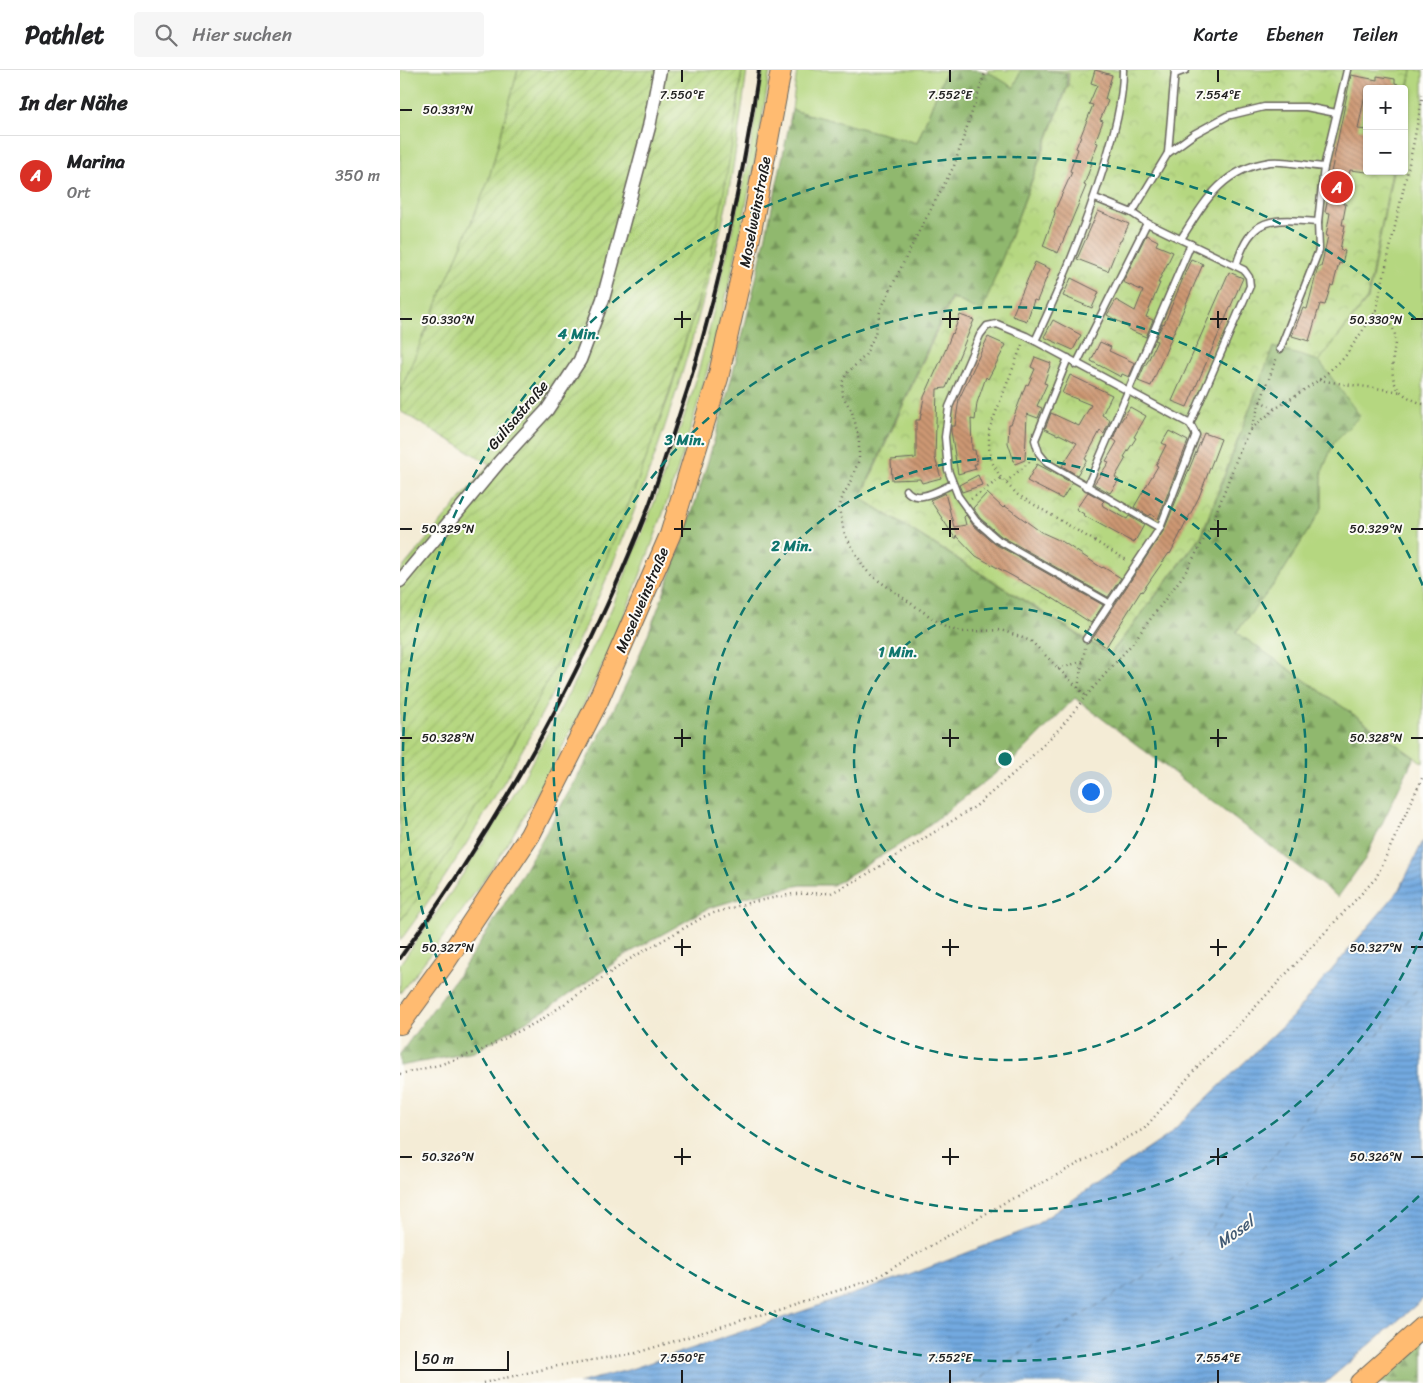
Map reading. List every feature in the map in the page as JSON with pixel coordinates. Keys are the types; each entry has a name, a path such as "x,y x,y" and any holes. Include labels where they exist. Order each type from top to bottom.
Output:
{"main road":[{"name":"Moselweinstraße","path":"400,1024 446,960 530,835 597,703 670,535 718,378 750,237 781,70"},
{"path":"1360,1383 1423,1327"}],"street":[{"name":"Gulisastraße","path":"400,582 500,461 546,410 580,360 604,299 649,127 660,70"}],"lane":[{"path":"1035,342 1062,284 1094,198 1117,123 1123,82 1122,70"},
{"path":"1168,153 1175,72 1186,70"},
{"path":"1280,349 1319,250 1318,222 1324,167 1346,70"},
{"path":"1132,213 1168,153 1194,134 1227,116 1264,107 1306,107 1336,113"},
{"path":"1181,239 1204,202 1217,188 1224,181 1248,168 1272,162 1324,167"},
{"path":"1094,198 1132,213 1147,223 1244,270 1249,277 1250,286 1190,424"},
{"path":"1236,266 1241,248 1250,234 1260,226 1273,220 1289,219 1318,222"},
{"path":"1076,365 1147,223"},
{"path":"1087,487 1191,244"},
{"path":"1086,638 1160,528 1196,436 1190,424 1076,365 1068,358 1026,336 997,324 987,326 980,335 949,407 945,436 948,470 958,496 976,521 998,540 1109,603"},
{"path":"1068,358 1035,440 1039,454 1047,463 1160,528"},
{"path":"906,490 915,497 953,484"}],"path":[{"path":"986,70 954,166 915,239 880,311 875,334 865,356 847,373 842,383 843,396 855,422 859,441 859,460 843,495 839,509 845,534 865,569 896,594 946,628 960,632 1001,630 1031,641 1086,696"},
{"path":"1250,430 1275,409 1319,380 1344,358 1376,311 1423,94"},
{"path":"1376,311 1390,324 1395,332 1392,368 1393,381 1407,398 1423,404"},
{"path":"1026,336 989,430 989,448 992,462 1001,478 1018,495 1134,565"},
{"path":"400,1074 439,1065 482,1050 541,1020 630,959 708,915 748,902 793,894 831,893 861,878 976,806 1022,766 1062,726 1131,646 1185,573 1210,529 1280,349"},
{"path":"1319,380 1348,386 1367,386 1401,392"},
{"path":"1260,401 1275,409"},
{"path":"1006,482 1039,454"},
{"path":"964,504 1001,478"},
{"path":"1078,688 1086,638"},
{"path":"1058,669 1083,661"},
{"path":"483,1383 562,1365 636,1353 872,1280 1004,1203 1144,1129 1198,1065 1244,1019 1376,878 1423,776"}],"green space":[{"path":"400,70 518,70 488,182 400,392"},
{"path":"518,70 742,70 724,191 707,273 649,452 627,508 579,618 524,725 450,850 400,921 400,571 490,464 400,411 400,392 488,182"},
{"path":"742,70 747,70 726,206 702,304 673,401 640,497 601,590 558,682 510,771 458,857 400,941 400,921 515,742 555,667 603,565 630,501 668,399 697,308 737,111"},
{"path":"763,70 770,70 754,165 734,260 712,354 685,447 654,539 618,629 578,717 532,802 470,900 400,993 400,964 452,891 515,793 611,610 654,503 693,391 709,331 748,162"},
{"path":"797,70 946,70 917,143 792,110"},
{"path":"946,70 978,70 992,74 1014,88 1021,70 1045,70 1067,73 1067,86 982,312 951,297 860,498 1110,655 1202,536 1273,347 1319,361 1360,416 1334,442 1322,472 1322,508 1279,578 1236,632 1414,757 1365,859 1338,897 1075,698 1018,756 917,834 833,885 801,885 745,897 709,908 627,954 552,1006 474,1052 400,1066 400,1054 472,955 534,853 608,721 644,644 692,514 731,381 764,246 792,110 917,143"},
{"path":"988,70 1021,70 1015,88 987,73"},
{"path":"1045,70 1412,70 1408,89 1408,85 1363,85 1363,175 1391,175 1367,299 1319,361 1273,347 1201,536 1110,654 861,498 952,298 982,312 1068,86 1069,73"},
{"path":"1412,70 1423,70 1423,763 1236,632 1279,578 1322,508 1322,472 1334,442 1359,416 1319,361 1368,299 1392,175 1408,175 1408,91"},
{"path":"1420,1338 1423,1341 1423,1383 1368,1383"}],"water":[{"name":"Mosel","path":"1423,841 1423,1299 1325,1383 578,1383 628,1370 907,1276 1031,1228 1166,1137 1292,1017 1400,889"}],"building":[{"path":"1095,70 1112,75 1105,99 1108,101 1100,120 1103,121 1095,142 1098,143 1090,163 1092,163 1084,185 1086,186 1058,253 1043,246 1054,212 1072,172 1070,171 1078,149 1076,148 1093,105 1089,104 1097,85 1091,83"},
{"path":"1351,75 1377,80 1377,76 1395,79 1395,83 1398,85 1363,85 1363,104 1358,129 1363,130 1363,172 1350,170 1343,204 1346,204 1342,225 1345,225 1340,250 1345,251 1342,264 1339,263 1333,286 1331,285 1325,305 1320,304 1309,341 1292,336 1303,308 1307,309 1318,267 1321,267 1328,236 1326,236 1330,213 1325,212 1329,193 1327,192"},
{"path":"1098,211 1129,224 1108,271 1077,259"},
{"path":"1146,235 1158,241 1156,245 1173,252 1158,283 1160,283 1146,317 1153,320 1146,337 1128,329 1129,327 1107,315 1116,300 1135,311 1143,291 1123,282"},
{"path":"1191,259 1203,264 1151,386 1138,381"},
{"path":"1035,262 1050,269 1037,301 1034,300 1027,321 1012,316"},
{"path":"1229,272 1243,278 1187,407 1172,401"},
{"path":"1071,278 1099,292 1092,308 1063,296"},
{"path":"960,315 974,320 946,388 937,389 935,458 941,478 922,483 920,479 892,480 891,460 916,458 916,420 920,420 924,397"},
{"path":"1053,320 1081,335 1073,350 1044,337"},
{"path":"988,337 1006,345 988,379 986,377 977,403 975,420 971,419 972,450 975,450 977,464 974,464 976,469 958,474 951,426 955,426 959,399"},
{"path":"1100,342 1111,347 1109,351 1135,363 1129,377 1122,374 1121,377 1091,361"},
{"path":"1035,357 1051,363 1044,383 1047,384 1037,406 1042,408 1038,418 1027,414 1025,460 1015,464 1008,443 1009,424 1011,424 1026,384 1028,385 1035,369 1031,367"},
{"path":"1070,375 1112,395 1102,415 1110,420 1104,434 1100,431 1085,459 1087,460 1077,475 1062,466 1077,443 1045,429 1051,413 1079,426 1091,405 1062,393"},
{"path":"1130,407 1146,416 1115,477 1119,480 1110,493 1094,484 1109,462 1106,461 1117,442 1113,439 1119,424"},
{"path":"1169,431 1188,441 1158,519 1134,507 1158,466 1156,465 1166,445 1162,443"},
{"path":"1204,433 1221,439 1199,497 1170,554 1141,591 1106,647 1093,638 1164,530"},
{"path":"1037,464 1072,483 1062,499 1027,481"},
{"path":"978,475 982,485 962,492 959,485"},
{"path":"1088,492 1104,501 1102,503 1103,506 1127,519 1129,516 1144,525 1134,543 1083,515 1076,509"},
{"path":"945,493 954,527 966,525 964,517 966,515 973,525 995,544 1103,605 1091,623 1054,599 976,556 956,535 957,538 955,538 930,500"},
{"path":"987,493 1003,508 1005,506 1041,532 1063,542 1102,568 1121,578 1108,597 1001,536 980,518 973,508"}],"ferry route":[{"path":"972,1383 1198,1243 1423,982"}],"railway":[{"path":"400,958 474,851 540,739 599,623 650,503 701,345 713,299 744,162 759,70"}],"place":[{"name":"Marina","path":"1337,187"}]}
